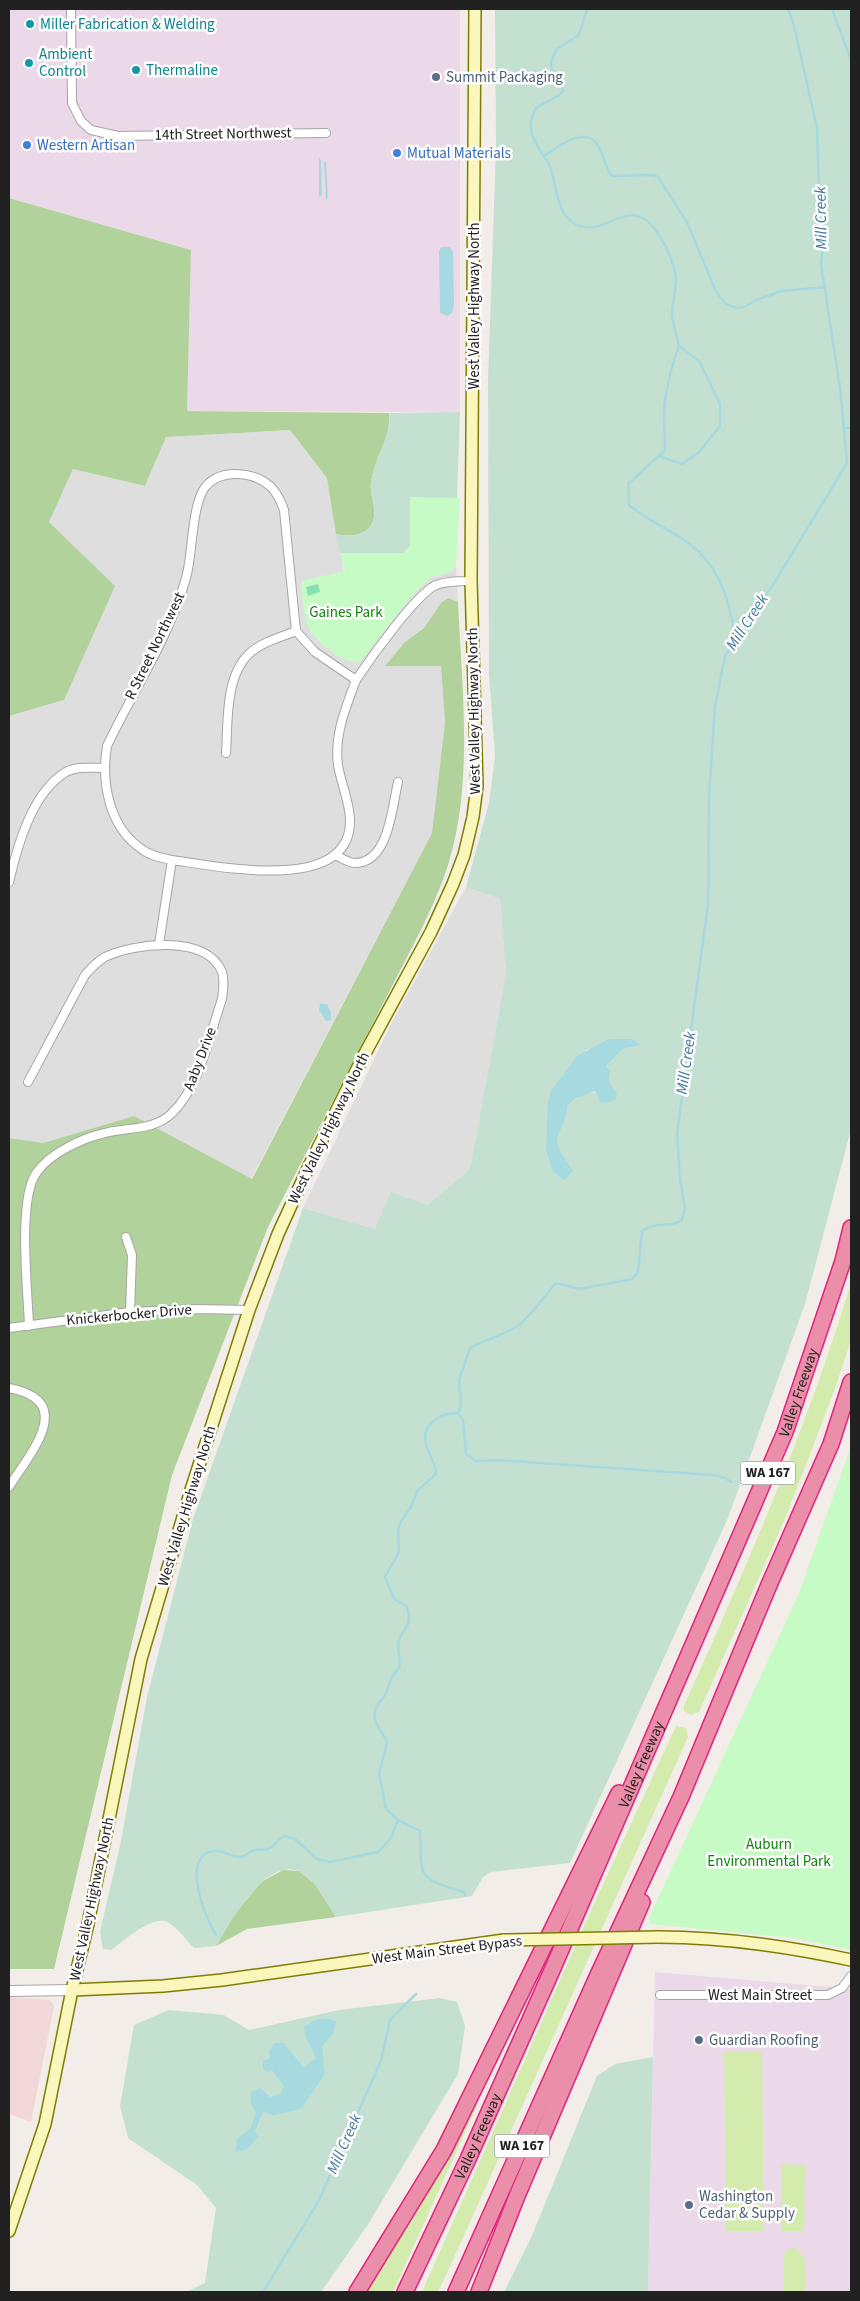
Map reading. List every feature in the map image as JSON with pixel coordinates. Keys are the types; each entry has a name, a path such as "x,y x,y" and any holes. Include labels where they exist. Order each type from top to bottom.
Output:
{"highway":[{"name":"Valley Freeway","path":"405,2292 468,2159 665,1711 785,1432 843,1261 851,1228"},
{"name":"WA 167","path":"456,2292 673,1813 831,1444 851,1382"},
{"path":"358,2292 444,2150 611,1809 665,1711"},
{"path":"479,2292 577,2053 632,1927 663,1850 673,1813"},
{"name":"WA 167","path":"415,2292 449,2213 468,2159"}],"main road":[{"name":"West Valley Highway North","path":"9,2231 45,2124 72,1990 88,1924 141,1658 191,1490 249,1310 278,1234 310,1164 363,1056 431,932 464,854 473,817 477,786 471,581 475,9"},
{"name":"West Main Street Bypass","path":"72,1990 163,1986 222,1980 504,1940 709,1937 749,1941 851,1960"}],"street":[{"name":"14th Street Northwest","path":"72,9 72,103 81,121 91,130 118,136 326,133"},
{"name":"R Street Northwest","path":"296,631 284,510 279,497 262,481 248,475 233,474 220,477 206,486 198,501 187,575 179,604 107,746 104,768 105,785 115,818 127,836 142,850 172,860 263,871 314,866 337,856"},
{"path":"398,782 388,828 377,853 357,863 337,856 347,840 350,819 338,766 338,740 343,715 356,680 424,594 446,582 471,581"},
{"path":"226,753 232,686 242,662 261,645 296,631 315,652 356,680"},
{"path":"9,882 18,844 33,811 49,786 66,772 82,767 104,768"},
{"path":"160,944 172,860"},
{"name":"Aaby Drive","path":"28,1082 49,1046 85,975 93,965 119,952 160,944 202,952 214,960 222,972 224,985 222,1000 193,1083 183,1102 158,1124 87,1137 64,1150 36,1172 31,1184 25,1226 30,1326"},
{"path":"126,1237 132,1255 130,1312"},
{"name":"Knickerbocker Drive","path":"9,1328 130,1312 198,1309 249,1310"},
{"path":"9,1388 24,1391 33,1397 42,1405 46,1414 43,1432 9,1487"},
{"name":"West Main Street","path":"660,1995 828,1995 842,1988 851,1976"},
{"path":"9,1991 72,1990"}],"shaded area":[{"path":"9,9 460,9 460,412 187,411 191,250 9,198"},
{"path":"290,430 327,478 360,661 414,593 432,577 450,572 456,566 458,602 448,598 441,603 424,628 405,642 385,666 441,666 445,722 432,833 251,1179 134,1116 43,1143 9,1138 9,716 64,700 49,522 73,469 145,486 166,437"},
{"path":"466,887 500,899 506,973 470,1169 427,1205 375,1229 303,1208 391,1024"},
{"path":"655,1972 851,1989 851,2292 648,2292"},
{"path":"9,1997 50,2000 54,2006 31,2122 9,2114"}],"green space":[{"path":"495,9 851,9 851,1129 805,1304 728,1518 570,1863 491,1872 483,1877 472,1896 336,1917 321,1892 306,1876 300,1872 287,1869 275,1873 250,1894 216,1946 194,1948 176,1928 162,1921 139,1929 111,1950 103,1949 100,1932 121,1841 147,1697 193,1519 303,1208 375,1229 391,1192 427,1205 470,1169 506,973 500,899 466,887 489,803 495,756 489,674 488,380 496,149","holes":["639,1045 623,1049 606,1066 610,1071 609,1081 617,1094 603,1092 586,1094 568,1105 558,1142 573,1170 546,1150 586,1050"]},
{"path":"9,198 191,250 187,411 389,413 389,422 388,431 371,483 374,517 366,531 354,535 336,534 327,478 290,430 166,437 145,486 73,469 49,522 115,586 64,700 9,716"},
{"path":"460,412 457,499 452,553 342,562 336,534 362,533 369,528 374,517 371,483 388,431 389,413"},
{"name":"Gaines Park","path":"410,497 460,498 456,566 450,572 432,577 414,593 360,662 345,660 322,644 310,629 304,612 301,581 345,571 340,553 403,553 410,546"},
{"path":"318,584 320,592 308,596 306,587"},
{"path":"448,598 458,602 464,706 464,741 460,810 454,844 444,877 423,926 268,1227 172,1475 54,1969 9,1969 9,1138 43,1143 134,1116 252,1179 432,833 445,722 441,666 385,666 405,642 424,628 441,603"},
{"path":"851,1283 851,1340 833,1394 785,1519 699,1712 691,1715 684,1711 684,1706 730,1602 795,1444 834,1337"},
{"name":"Auburn Environmental Park","path":"851,1446 851,1950 793,1938 651,1924 649,1918 799,1593"},
{"path":"676,1726 686,1728 688,1737 438,2292 422,2292 584,1926"},
{"path":"283,1870 299,1871 315,1884 336,1917 247,1929 216,1946 234,1915 261,1882"},
{"path":"440,1998 457,2002 465,2026 458,2074 367,2226 321,2292 186,2292 205,2283 216,2208 197,2185 128,2138 120,2106 134,2025 169,2010 224,2015 249,2030 339,2010"},
{"path":"762,2051 764,2231 726,2231 724,2052"},
{"path":"653,2057 648,2292 504,2292 531,2238 597,2076 615,2064"},
{"path":"474,2104 477,2106 393,2292 364,2292"},
{"path":"781,2164 805,2165 804,2231 781,2231"},
{"path":"796,2248 805,2259 805,2292 784,2292 784,2253"}],"water":[{"path":"319,158 321,160 322,195 319,197"},
{"path":"326,161 328,198 326,201 324,162"},
{"path":"441,247 450,247 453,252 454,305 452,313 447,316 440,313 439,252"},
{"path":"320,1004 327,1004 331,1013 331,1020 326,1021 319,1010"},
{"path":"609,1039 632,1039 640,1045 623,1049 606,1066 610,1071 609,1081 617,1094 615,1101 601,1103 595,1091 575,1099 568,1105 566,1117 558,1137 560,1148 573,1170 565,1180 553,1172 546,1150 548,1102 551,1091 577,1056"},
{"path":"324,2018 336,2021 333,2034 322,2046 325,2074 301,2109 274,2115 263,2112 255,2131 258,2137 246,2150 235,2152 237,2139 250,2129 256,2112 251,2105 251,2092 260,2088 270,2097 280,2095 284,2086 272,2070 267,2072 263,2068 263,2061 270,2058 269,2052 275,2043 284,2043 304,2068 316,2058 306,2038 304,2027 313,2021"}],"waterway":[{"path":"587,9 579,35 557,49 551,62 551,67 563,90 561,94 536,108 531,121 532,134 551,170 562,210 572,222 586,227 598,226 633,215 645,219 657,232 670,256 676,279 672,316 678,345 665,401 665,450 628,484 629,505 687,542 707,561 722,585 730,611 735,639"},
{"name":"Mill Creek","path":"465,1895 464,1892 437,1883 425,1874 422,1867 420,1831 398,1820 386,1809 379,1774 387,1742 374,1716 392,1677 399,1668 398,1643 407,1626 409,1613 407,1606 394,1599 385,1577 399,1552 398,1530 400,1523 411,1507 417,1491 436,1474 425,1440 426,1433 428,1427 438,1418 458,1413 461,1406 459,1380 470,1348 516,1327 531,1313 556,1283 579,1289 632,1279 638,1272 642,1231 652,1226 681,1221 685,1209 680,1178 677,1134 708,904 709,795 715,706 725,656 773,585 847,463 840,388 821,264 824,227 819,187 817,128 794,26 788,9"},
{"path":"832,9 851,60"},
{"path":"544,156 572,139 587,137 594,140 599,147 612,176 653,175 658,177 688,224 716,292 726,304 737,308 744,307 756,300 782,291 825,287"},
{"path":"659,456 682,464 699,452 720,426 720,404 699,361 679,346"},
{"name":"Mill Creek","path":"844,428 851,428"},
{"path":"458,1413 463,1420 466,1454 476,1461 499,1460 713,1475 725,1478 731,1482"},
{"path":"216,1935 207,1916 198,1888 198,1864 204,1855 218,1851 240,1857 254,1850 270,1848 284,1836 295,1839 317,1859 330,1862 378,1852 391,1838 398,1820"},
{"name":"Mill Creek","path":"263,2292 318,2202 381,2061 390,2020 416,1994"}],"place":[{"name":"Miller Fabrication & Welding","path":"30,24"},
{"name":"Ambient Control","path":"29,63"},
{"name":"Thermaline","path":"136,70"},
{"name":"Summit Packaging","path":"436,77"},
{"name":"Western Artisan","path":"27,145"},
{"name":"Mutual Materials","path":"397,153"},
{"name":"Guardian Roofing","path":"699,2040"},
{"name":"Washington Cedar & Supply","path":"689,2205"}]}
